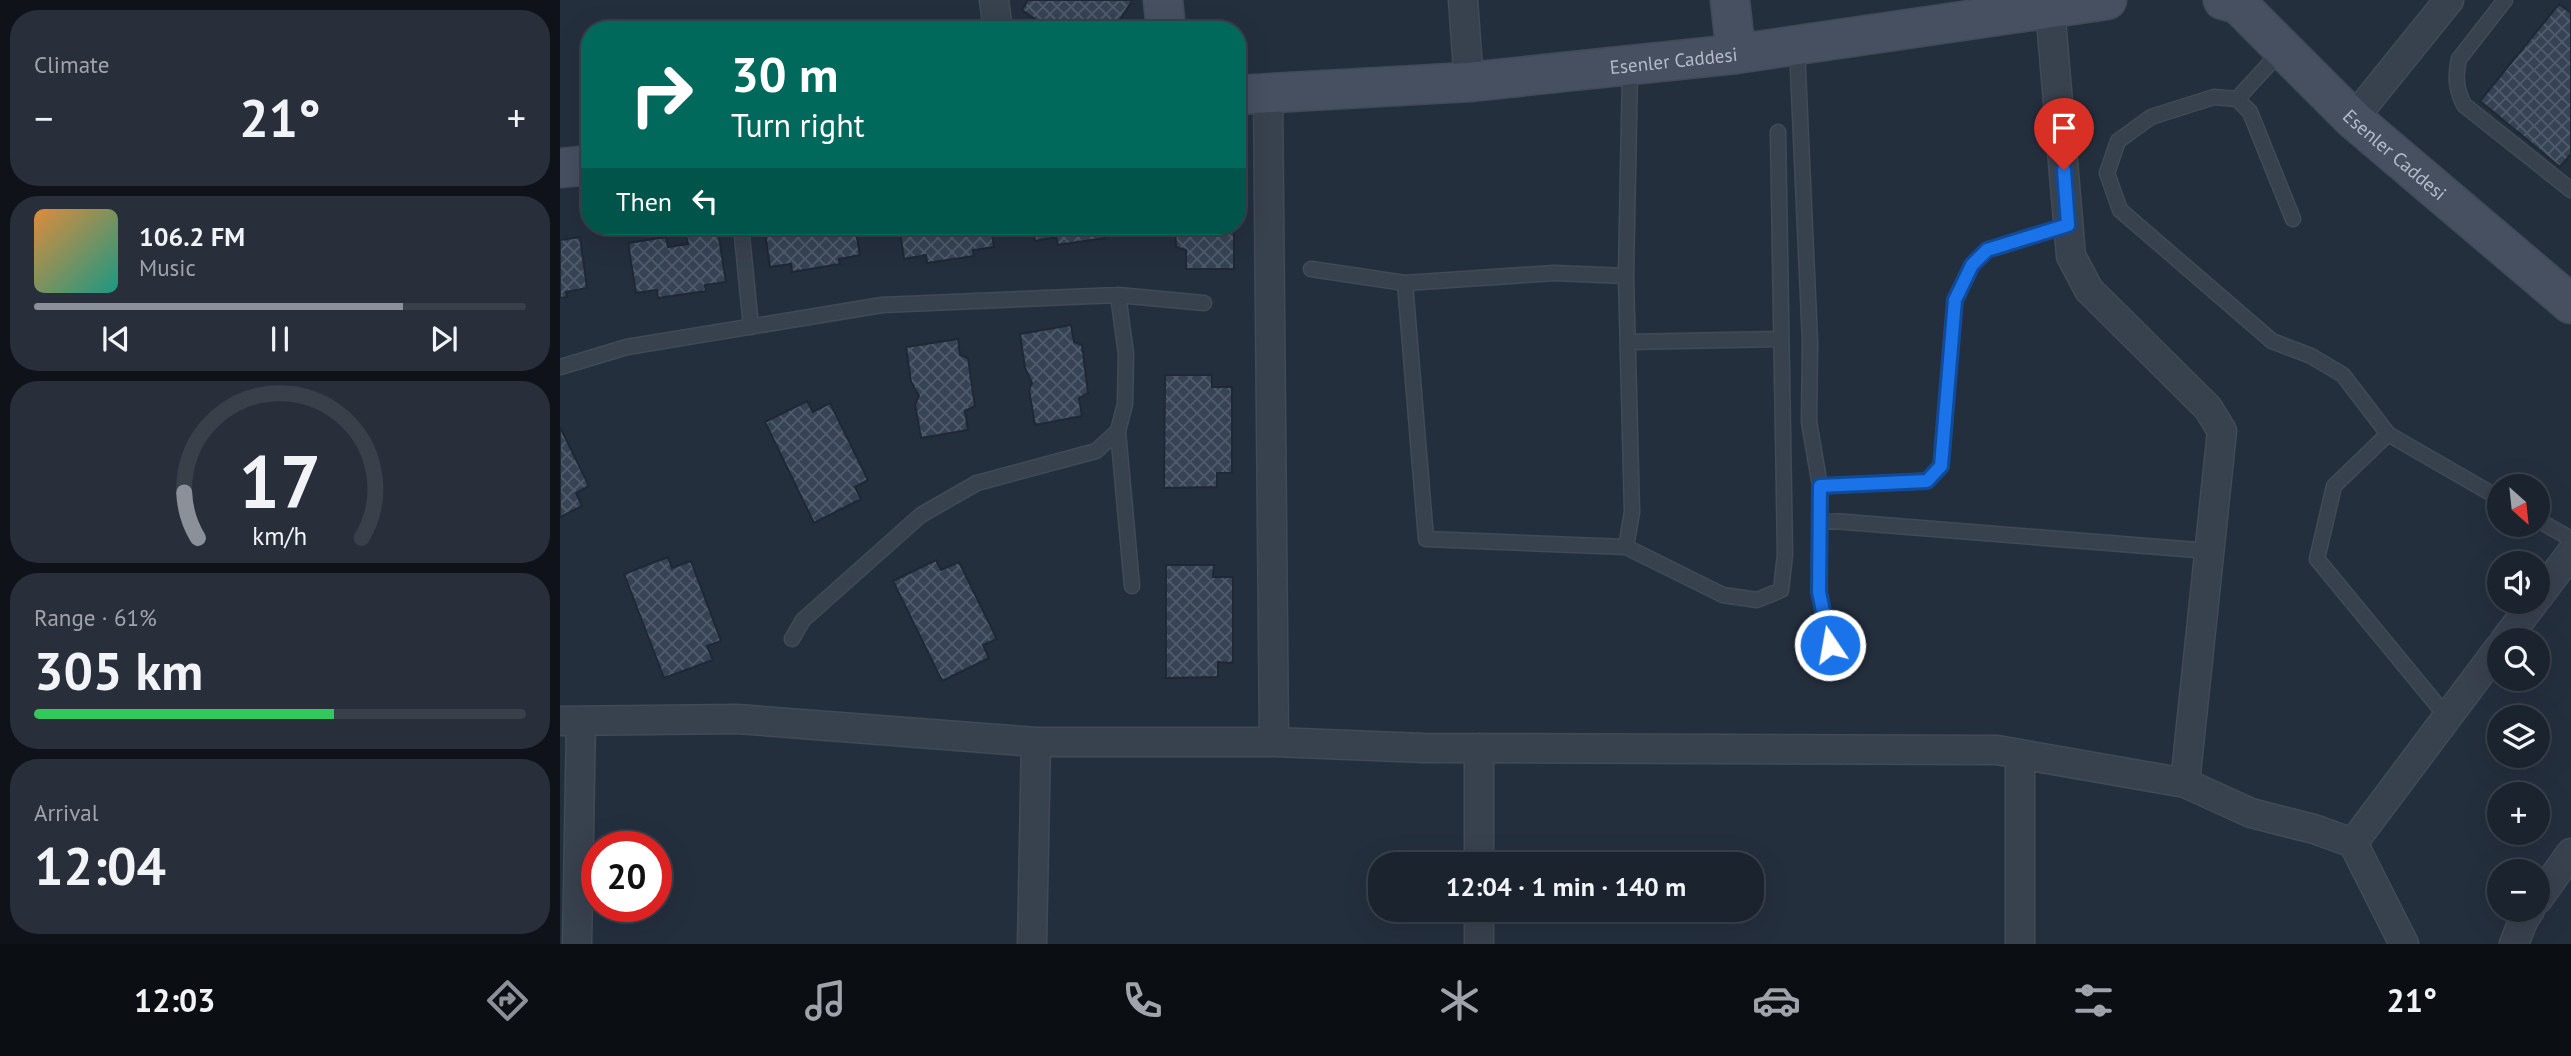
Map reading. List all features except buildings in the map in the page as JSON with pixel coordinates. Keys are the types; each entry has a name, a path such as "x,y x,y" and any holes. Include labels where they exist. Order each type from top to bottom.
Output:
{"street":[{"path":"995,0 997,21"},
{"path":"1163,0 1165,21"},
{"path":"1463,0 1469,82"},
{"path":"1730,0 1737,54"},
{"name":"Esenler Caddesi","path":"1253,95 1469,82 1630,66 1737,54 2107,0"},
{"name":"Esenler Caddesi","path":"2223,0 2238,5 2353,119 2571,304"},
{"path":"2353,119 2449,0"},
{"path":"2050,8 2071,256 2090,290 2208,408 2222,431 2185,783"},
{"path":"1253,95 1275,742"},
{"path":"560,168 581,166"},
{"path":"2550,581 2571,553"},
{"path":"2514,628 2525,614"},
{"path":"2353,843 2487,664"},
{"path":"577,944 571,721 737,719 1036,742 1275,742 1479,748 1997,750 2185,783 2251,813 2314,829 2353,843 2404,944"},
{"path":"1032,944 1036,742"},
{"path":"1479,748 1479,852"},
{"path":"2020,754 2020,944"},
{"path":"2550,882 2571,853"},
{"path":"1479,922 1479,944"},
{"path":"2514,944 2523,922"}],"lane":[{"path":"2505,0 2459,59 2456,71 2459,94 2464,105 2570,188"},
{"path":"1797,45 1810,342 1809,422 1820,486 1819,592 1830,645"},
{"path":"2237,99 2283,49"},
{"path":"1626,547 1633,512 1626,276 1630,66"},
{"path":"2293,219 2250,112 2237,99 2214,97 2151,117 2118,141 2107,173 2120,210 2272,341 2311,356 2343,375 2388,434 2487,491"},
{"path":"1405,283 1426,539 1626,547 1723,595 1757,600 1781,590 1785,555 1778,132"},
{"path":"1820,486 1927,481 1941,466 1955,300 1972,265 1987,250 2068,225"},
{"path":"742,235 751,327"},
{"path":"1311,269 1405,283 1554,273 1626,276"},
{"path":"1118,295 1126,354 1125,404 1118,431 1132,586"},
{"path":"560,367 627,347 882,305 1118,295 1204,303"},
{"path":"1628,342 1781,339"},
{"path":"792,639 803,620 921,515 977,483 1096,452 1118,431"},
{"path":"2388,434 2334,486 2317,559 2447,717"},
{"path":"1821,520 2208,551"},
{"path":"2550,527 2571,540"}],"route":[{"path":"1830,645 1819,592 1820,486 1927,481 1941,466 1955,300 1972,265 1987,250 2068,225 2064,170"}]}
